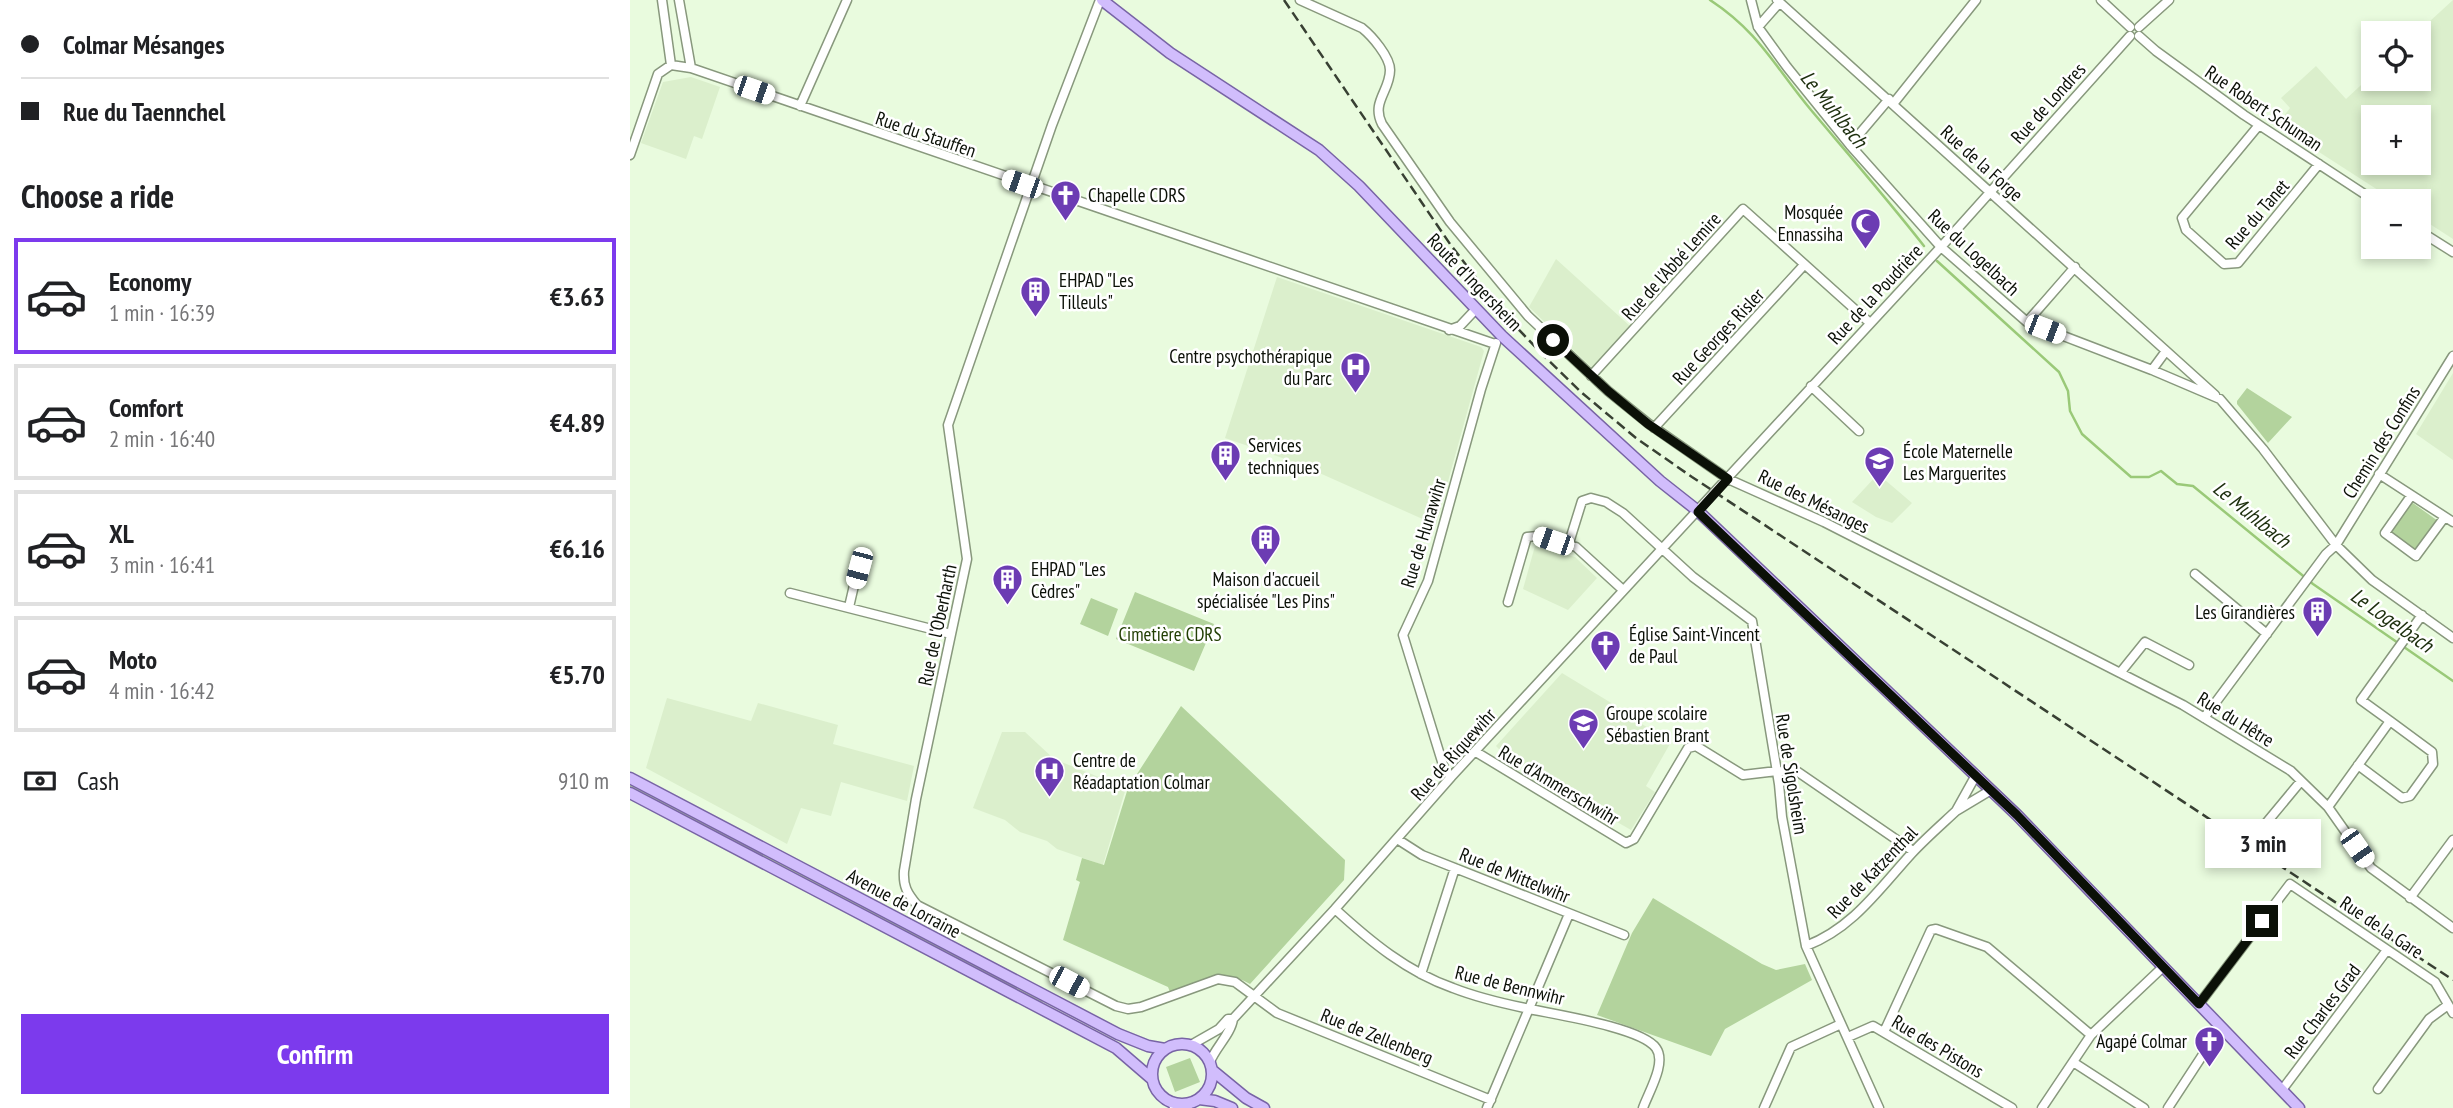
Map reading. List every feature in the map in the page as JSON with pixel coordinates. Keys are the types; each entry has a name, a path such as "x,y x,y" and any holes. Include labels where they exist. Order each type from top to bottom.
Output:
{"main road":[{"name":"Route d'Ingersheim","path":"1101,0 1170,54 1319,150 1359,186 1476,309 1498,340 1698,512 1976,775 2300,1108"},
{"name":"Avenue de Lorraine","path":"630,778 1118,1034 1137,1043 1165,1049 1174,1045 1191,1045"},
{"name":"Avenue de Lorraine","path":"630,793 1116,1048 1152,1079 1159,1093 1173,1105 1215,1101 1232,1108"},
{"path":"1191,1045 1205,1055 1211,1066 1246,1098 1264,1108"},
{"path":"1152,1079 1154,1062 1165,1049"},
{"path":"1192,1103 1208,1089 1211,1066"}],"street":[{"path":"630,155 658,74 671,65 662,0"},
{"path":"679,0 691,68"},
{"path":"800,106 847,0"},
{"name":"Rue de l'Oberharth","path":"1101,0 1031,187 948,425 967,559 908,844 903,883 917,905 1116,1006 1128,1009 1141,1007 1218,979 1235,982 1254,995"},
{"name":"Rue des Mésanges","path":"1300,0 1362,28 1368,34 1388,61 1390,68 1377,109 1382,124 1450,222 1492,275 1534,321 1591,376 1654,428 1728,479 1824,522 2151,689"},
{"name":"Rue du Logelbach","path":"1751,0 1758,27 1850,145 1941,247 2027,323 2220,399 2263,449 2336,545 2372,579 2453,638"},
{"path":"1850,145 1976,0"},
{"name":"Rue Robert Schuman","path":"2101,0 2156,51 2259,125 2361,192"},
{"name":"Rue de Londres","path":"1990,192 2135,32 2169,0"},
{"path":"1758,27 1778,1"},
{"name":"Rue de la Forge","path":"1778,1 2220,399"},
{"name":"Rue du Stauffen","path":"671,65 691,68 1449,330 1498,340"},
{"name":"Rue du Tanet","path":"2259,125 2182,218 2186,230 2224,264 2238,263 2319,164"},
{"name":"Rue de la Poudrière","path":"1698,512 1990,192"},
{"name":"Rue de l'Abbé Lemire","path":"1591,376 1743,209 1870,323"},
{"path":"2431,238 2453,252"},
{"name":"Rue Georges Risler","path":"1654,428 1804,265"},
{"path":"2027,323 2075,267"},
{"path":"1449,330 1460,326 1476,309"},
{"name":"Rue de Hunawihr","path":"1451,777 1444,768 1403,635 1428,581 1498,340"},
{"path":"2152,370 2165,351"},
{"name":"Chemin des Confins","path":"2204,718 2326,554 2336,545 2453,356"},
{"path":"1811,386 1858,431"},
{"path":"2379,474 2453,522"},
{"path":"2411,496 2385,533 2416,556 2444,518"},
{"name":"Rue de Sigolsheim","path":"1568,546 1581,501 1591,498 1606,502 1623,513 1709,591 1752,621 1782,817 1806,946 1879,1108"},
{"name":"Rue de Riquewihr","path":"1211,1066 1214,1052 1232,1025 1233,1019 1254,995 1335,909 1451,777 1698,512"},
{"path":"1508,602 1527,537 1538,536 1576,547 1623,590"},
{"path":"849,607 859,568"},
{"path":"2195,574 2267,634"},
{"path":"790,593 951,634"},
{"path":"2358,765 2402,798 2410,796 2433,764 2432,752 2361,699 2422,615"},
{"path":"2120,673 2145,642 2189,665"},
{"name":"Rue du Hêtre","path":"2151,689 2291,771 2328,807 2371,868 2453,928"},
{"path":"2328,807 2390,721"},
{"name":"Rue d'Ammerschwihr","path":"1476,752 1626,843 1634,839 1688,748 1696,746 1743,775 1777,771"},
{"path":"1777,771 1798,772 1913,851"},
{"name":"Rue de Katzenthal","path":"1955,811 1976,775"},
{"path":"2257,834 2301,780"},
{"name":"Rue de Katzenthal","path":"1806,946 1825,939 1856,916 1913,851 1955,811 1991,790"},
{"name":"Rue de Mittelwihr","path":"1397,839 1422,855 1624,935"},
{"path":"2410,898 2450,850 2453,840"},
{"path":"1421,974 1455,868"},
{"name":"Rue de la Gare","path":"2199,1004 2290,884 2435,982 2453,1013"},
{"name":"Rue de Bennwihr","path":"1335,909 1384,951 1421,974 1451,988 1613,1028 1649,1042 1656,1048 1660,1062 1643,1108"},
{"path":"1489,1104 1569,914"},
{"path":"1884,1032 1931,930 1936,929 1987,947 2091,1035"},
{"name":"Rue Charles Grad","path":"2282,1090 2387,950"},
{"path":"2042,1108 2091,1035 2163,967"},
{"name":"Rue de Zellenberg","path":"1254,995 1277,1013 1489,1104"},
{"path":"2378,1089 2429,1019 2448,1004"},
{"name":"Rue de Riquewihr","path":"1191,1045 1219,1029 1228,1019 1233,1019"},
{"path":"1764,1108 1791,1047 1841,1024"},
{"name":"Rue des Pistons","path":"1848,1037 1873,1026 2011,1108"},
{"path":"2168,1108 2221,1027"},
{"path":"2073,1062 2144,1108"}],"shaded area":[{"path":"2453,0 2453,239 2431,225 2431,189 2376,189 2277,125 2290,108 2281,98 2316,66 2346,99 2361,85 2361,91 2431,91 2430,21"},
{"path":"691,77 720,87 702,139 694,136 686,159 641,143 663,82"},
{"path":"1556,259 1630,326 1592,368 1529,307"},
{"name":"Centre psychothérapique du Parc","path":"1277,277 1481,347 1484,351 1436,525 1297,463 1225,438"},
{"path":"2453,373 2453,460 2416,434"},
{"name":"École Maternelle Les Marguerites","path":"1878,474 1912,503 1892,523 1876,517 1852,502"},
{"path":"1535,546 1575,557 1597,578 1568,610 1523,589"},
{"name":"Groupe scolaire Sébastien Brant","path":"1562,673 1671,742 1646,786 1655,792 1631,830 1591,807 1587,814 1541,786 1545,779 1505,755 1496,746"},
{"path":"667,698 751,721 758,703 838,725 833,744 914,766 907,801 841,782 831,816 801,808 787,844 646,768"},
{"name":"Centre de Réadaptation Colmar","path":"1002,732 1025,732 1054,759 1126,788 1103,865 1057,849 1047,841 1020,832 1005,820 973,808"}],"green space":[{"path":"2247,388 2292,417 2268,443 2237,404"},
{"path":"2410,501 2438,521 2416,551 2389,531"},
{"name":"Cimetière CDRS","path":"1135,592 1214,624 1194,671 1116,639"},
{"name":"Cimetière CDRS","path":"1091,598 1118,609 1108,636 1080,624"},
{"path":"1181,706 1345,860 1344,880 1250,984 1219,976 1170,992 1168,987 1063,940 1080,882 1076,880 1082,858 1104,865 1128,788"},
{"path":"630,782 1043,1001 1041,1004 630,789"},
{"path":"1653,898 1762,964 1776,970 1805,964 1812,980 1725,1029 1711,1056 1597,1015 1632,933"},
{"path":"1190,1058 1200,1082 1175,1092 1166,1067"}],"waterway":[{"name":"Le Muhlbach","path":"1710,0 1754,38 1924,246"},
{"name":"Le Muhlbach","path":"1937,261 2059,372 2068,391 2070,411 2082,434 2131,477 2149,477 2161,471 2177,484 2193,486 2313,584 2453,681"}],"railway":[{"path":"1284,0 1450,244 1503,313 1581,392 1636,438 1692,477 2453,980"}],"place":[{"name":"Chapelle CDRS","path":"1065,222"},
{"name":"Mosquée Ennassiha","path":"1866,250"},
{"name":"EHPAD \"Les Tilleuls\"","path":"1036,318"},
{"name":"Centre psychothérapique du Parc","path":"1355,394"},
{"name":"Services techniques","path":"1225,483"},
{"name":"École Maternelle Les Marguerites","path":"1880,489"},
{"name":"Maison d'accueil spécialisée \"Les Pins\"","path":"1266,567"},
{"name":"EHPAD \"Les Cèdres\"","path":"1008,607"},
{"name":"Les Girandières","path":"2318,639"},
{"name":"Église Saint-Vincent de Paul","path":"1606,672"},
{"name":"Groupe scolaire Sébastien Brant","path":"1583,751"},
{"name":"Centre de Réadaptation Colmar","path":"1050,798"},
{"name":"Agapé Colmar","path":"2210,1068"}],"route":[{"path":"1553,340 1648,424 1728,479 1698,512 2017,815 2199,1004 2262,921"}],"water label":[{"name":"Le Logelbach","path":"2392,620"}]}
